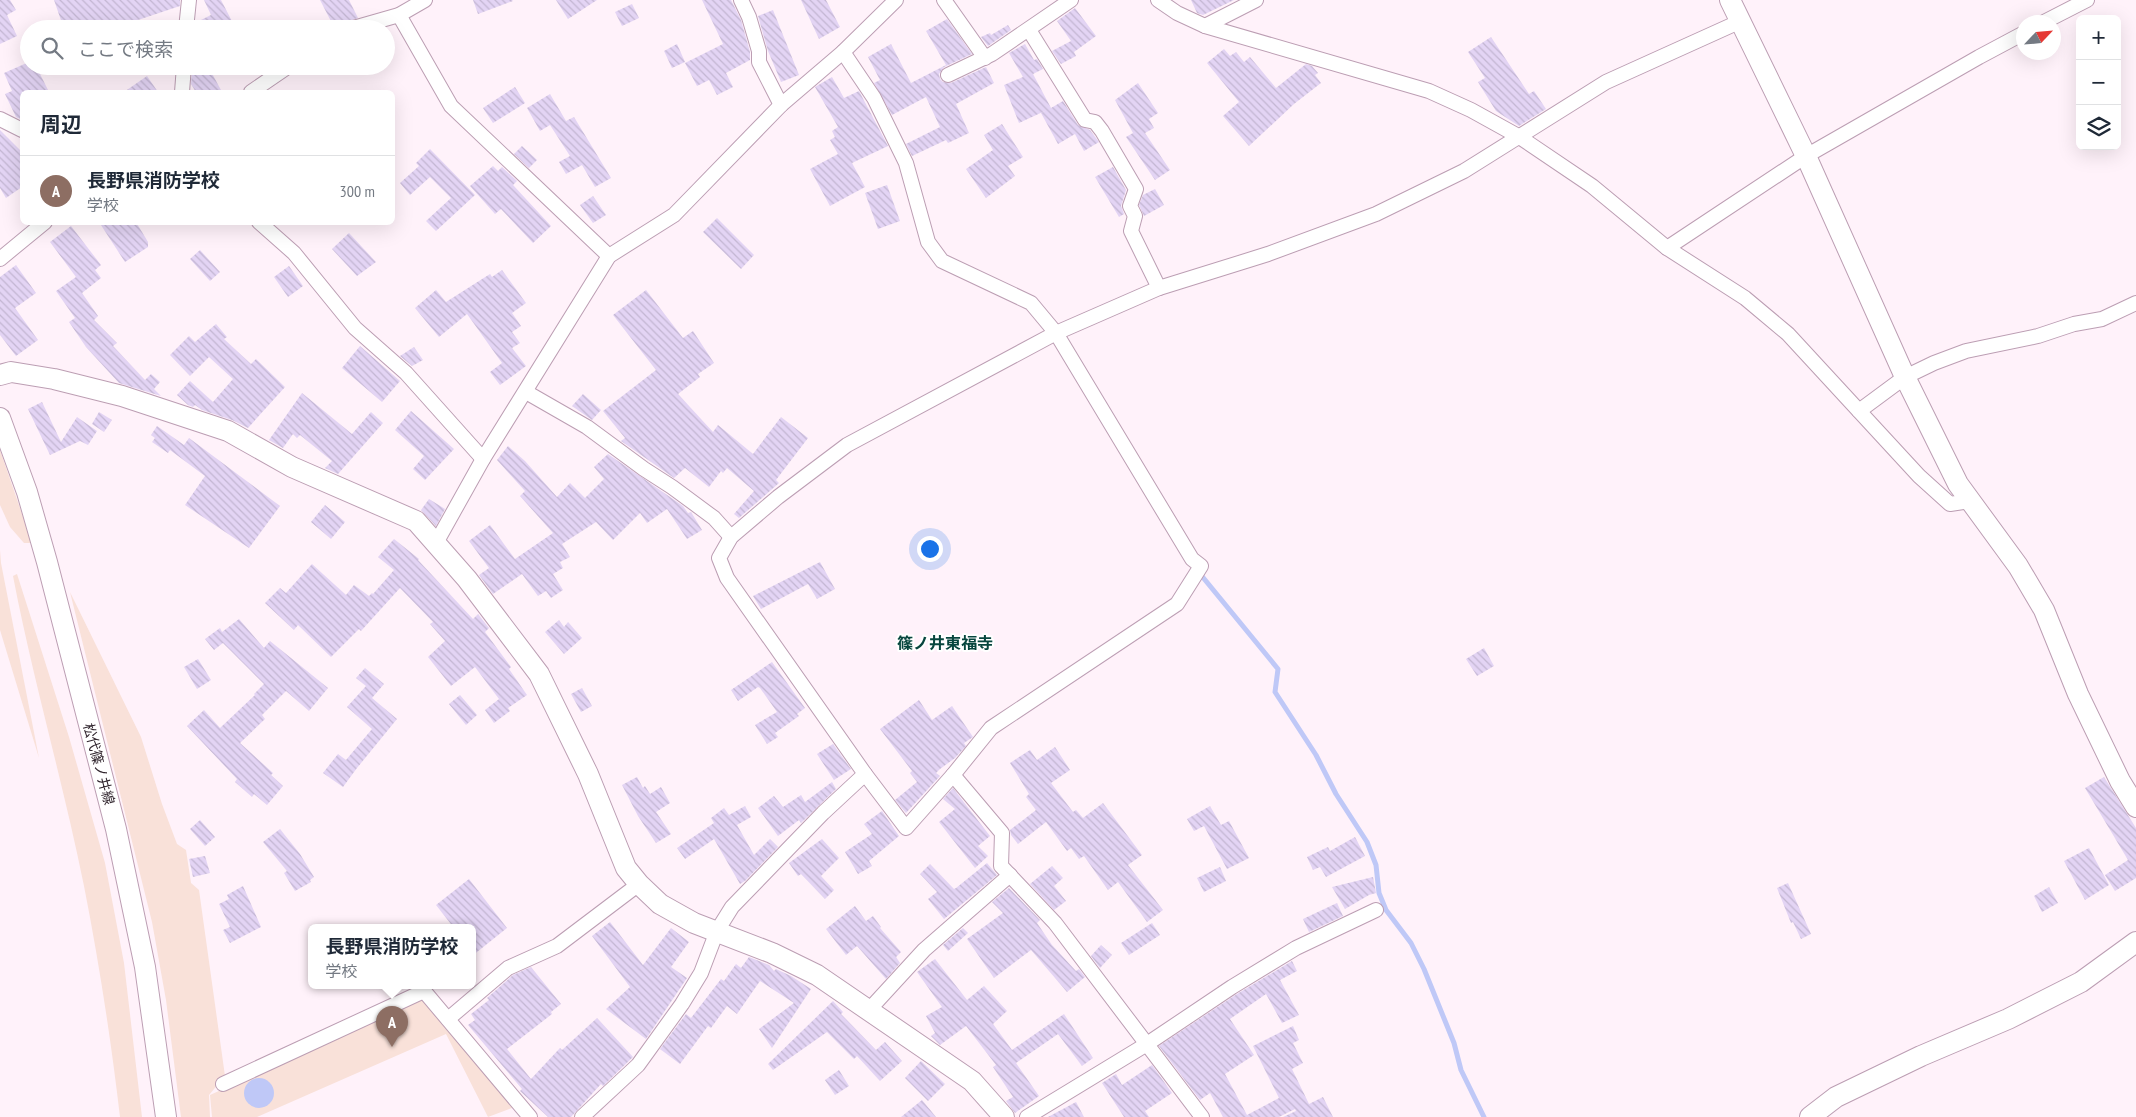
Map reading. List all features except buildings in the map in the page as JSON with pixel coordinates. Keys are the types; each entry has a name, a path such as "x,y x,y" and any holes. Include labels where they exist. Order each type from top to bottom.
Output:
{"street":[{"path":"187,20 189,0"},
{"path":"379,20 399,15 425,0"},
{"path":"742,0 759,51 759,62 781,105"},
{"path":"436,543 483,459 609,256 674,215 781,105 843,52 896,0"},
{"path":"944,0 985,58"},
{"path":"948,75 985,58 1072,0"},
{"path":"1158,0 1205,26 1429,91 1471,110 1518,136 1592,186 1667,248 1745,298 1788,334 1919,476 1950,504 1970,501"},
{"path":"1205,26 1256,0"},
{"path":"1730,0 1806,156 1905,377 1958,484 2018,566 2044,610 2078,694 2120,781 2136,807"},
{"path":"2058,15 2087,0"},
{"path":"399,15 451,106 609,256"},
{"path":"843,52 874,98 906,163 928,242 942,261 1030,303 1056,333 1192,559 1201,566 1177,604 992,728 906,828 865,774 727,578 719,558 731,537 778,497 847,445 1056,333 1159,288 1268,254 1376,214 1464,171 1606,82 1741,21"},
{"path":"1029,30 1085,120 1095,122 1102,131 1136,189 1130,206 1135,216 1131,232 1159,288"},
{"path":"1667,248 1806,156 1979,56 2016,37"},
{"path":"182,90 183,75"},
{"path":"254,90 276,75"},
{"path":"0,119 20,129"},
{"path":"0,260 41,225"},
{"path":"262,225 294,253 355,328 406,373 483,459"},
{"path":"1859,411 1905,377 1934,363 1966,351 2038,336 2074,324 2102,319 2136,303"},
{"path":"0,375 11,372 54,379 122,396 228,432 292,466 416,521 436,543 539,674 588,774 626,868 639,884 660,904 694,923 772,953 817,975 972,1081 1004,1117"},
{"path":"526,392 587,427 644,470 672,487 714,518 731,537"},
{"name":"松代篠ノ井線","path":"0,418 27,492 47,562 116,829 144,967 166,1117"},
{"path":"582,1117 638,1065 682,1004 701,973 717,931 732,907 823,813 865,774"},
{"path":"953,775 1002,833 1001,866 1055,923 1202,1117"},
{"path":"868,1011 924,950 1010,875"},
{"path":"448,1019 508,968 557,946 639,884"},
{"path":"1027,1117 1147,1044 1232,987 1296,948 1376,910"},
{"path":"1810,1117 1845,1093 1921,1056 2008,1019 2081,982 2136,942"},
{"path":"223,1084 424,991 530,1117"}],"shaded area":[{"path":"0,450 32,543 24,543 10,527 0,505"},
{"path":"0,550 1,563 39,758 0,630"},
{"path":"17,574 69,737 105,863 124,963 142,1117 120,1117 113,1059 89,915 76,847 21,615 13,576"},
{"path":"70,592 141,737 177,844 186,850 191,883 199,890 225,1076 209,1095 210,1117 181,1117 166,1000 152,922"},
{"path":"425,998 517,1106 488,1117 446,1034 257,1117 212,1117 210,1095"}],"water":[{"path":"259,1078 270,1082 274,1093 270,1104 259,1108 248,1104 244,1093 248,1082"}],"waterway":[{"path":"1201,575 1278,669 1275,692 1316,755 1336,794 1367,842 1376,865 1379,893 1386,910 1411,943 1424,969 1454,1043 1461,1070 1484,1117"}],"place":[{"name":"長野県消防学校","path":"392,1047"}],"district":[{"name":"篠ノ井東福寺","path":"945,643"}]}
